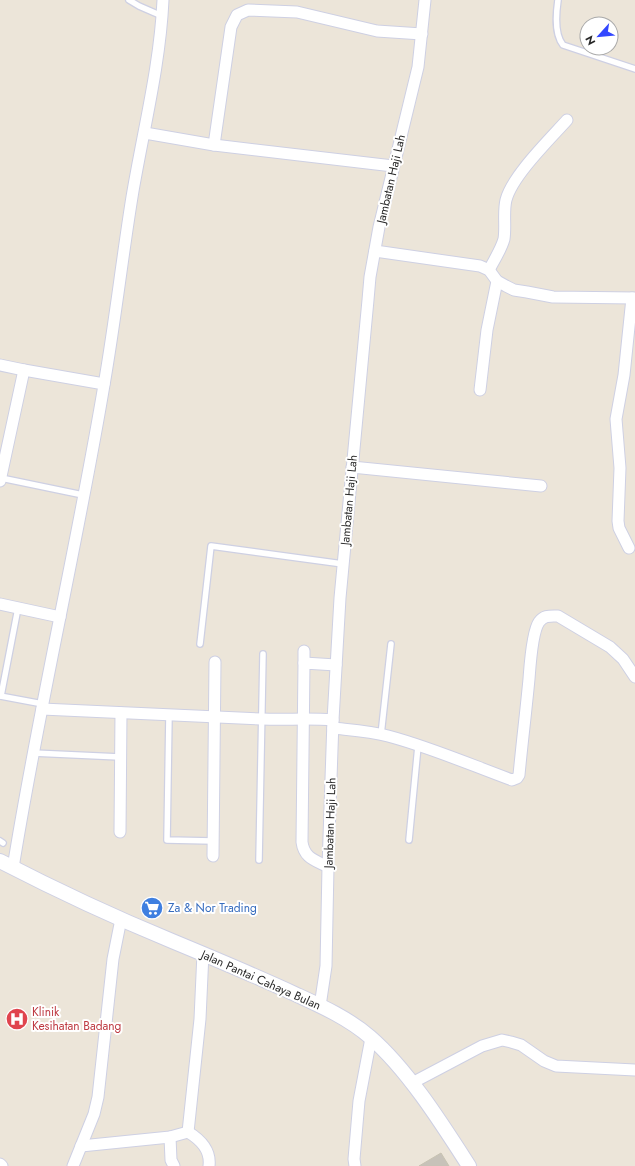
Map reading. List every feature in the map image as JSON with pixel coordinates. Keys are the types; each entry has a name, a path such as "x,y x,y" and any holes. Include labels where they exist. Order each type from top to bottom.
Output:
{"street":[{"path":"13,868 25,791 60,618 104,384 132,198 145,133 163,0"},
{"name":"Jambatan Haji Lah","path":"320,1006 326,966 328,867 336,665 343,564 370,277 379,226 418,67 425,0"},
{"path":"214,144 231,27 237,15 248,10 297,12 377,31 422,34"},
{"path":"489,270 504,239 505,201 509,190 524,169 567,120"},
{"path":"145,133 214,144 394,166"},
{"path":"375,251 480,266 489,270 497,281 514,290 553,297 633,298 624,375 616,419 620,468 618,521 619,528 629,548"},
{"path":"480,390 487,330 497,281"},
{"path":"0,365 104,384"},
{"path":"0,480 24,370"},
{"path":"352,467 541,486"},
{"path":"0,604 60,618"},
{"path":"42,707 121,713 262,719 302,719 382,735 418,746 512,780 519,774 531,657 535,633 538,623 545,617 558,616 610,647 623,659 635,677"},
{"path":"304,651 302,719 302,842 303,849 307,856 328,867"},
{"path":"214,856 215,662"},
{"path":"304,663 336,665"},
{"path":"120,832 121,713"},
{"name":"Jalan Pantai Cahaya Bulan","path":"0,861 121,919 272,983 320,1006 354,1025 371,1038 391,1058 412,1083 470,1166"},
{"path":"73,1166 94,1114 98,1097 113,959 121,919"},
{"path":"188,1132 200,1019 202,954"},
{"path":"355,1166 354,1159 359,1101 371,1038"},
{"path":"412,1083 482,1046 502,1040 521,1045 544,1061 556,1066 635,1070"},
{"path":"81,1146 170,1137 188,1132 198,1138 207,1149 210,1160 209,1166"},
{"path":"170,1137 171,1160 174,1166"}],"lane":[{"path":"129,0 162,16"},
{"path":"558,0 556,12 558,39 563,45 635,68"},
{"path":"0,480 83,495"},
{"path":"200,644 211,546 343,564"},
{"path":"18,608 1,696 42,707"},
{"path":"382,735 391,644"},
{"path":"259,860 262,654"},
{"path":"169,715 167,840 214,842"},
{"path":"409,840 418,746"},
{"path":"33,753 120,756"}],"building":[{"path":"441,1153 449,1166 419,1166"}],"place":[{"name":"Za & Nor Trading","path":"152,908"},
{"name":"Klinik Kesihatan Badang","path":"17,1019"}]}
